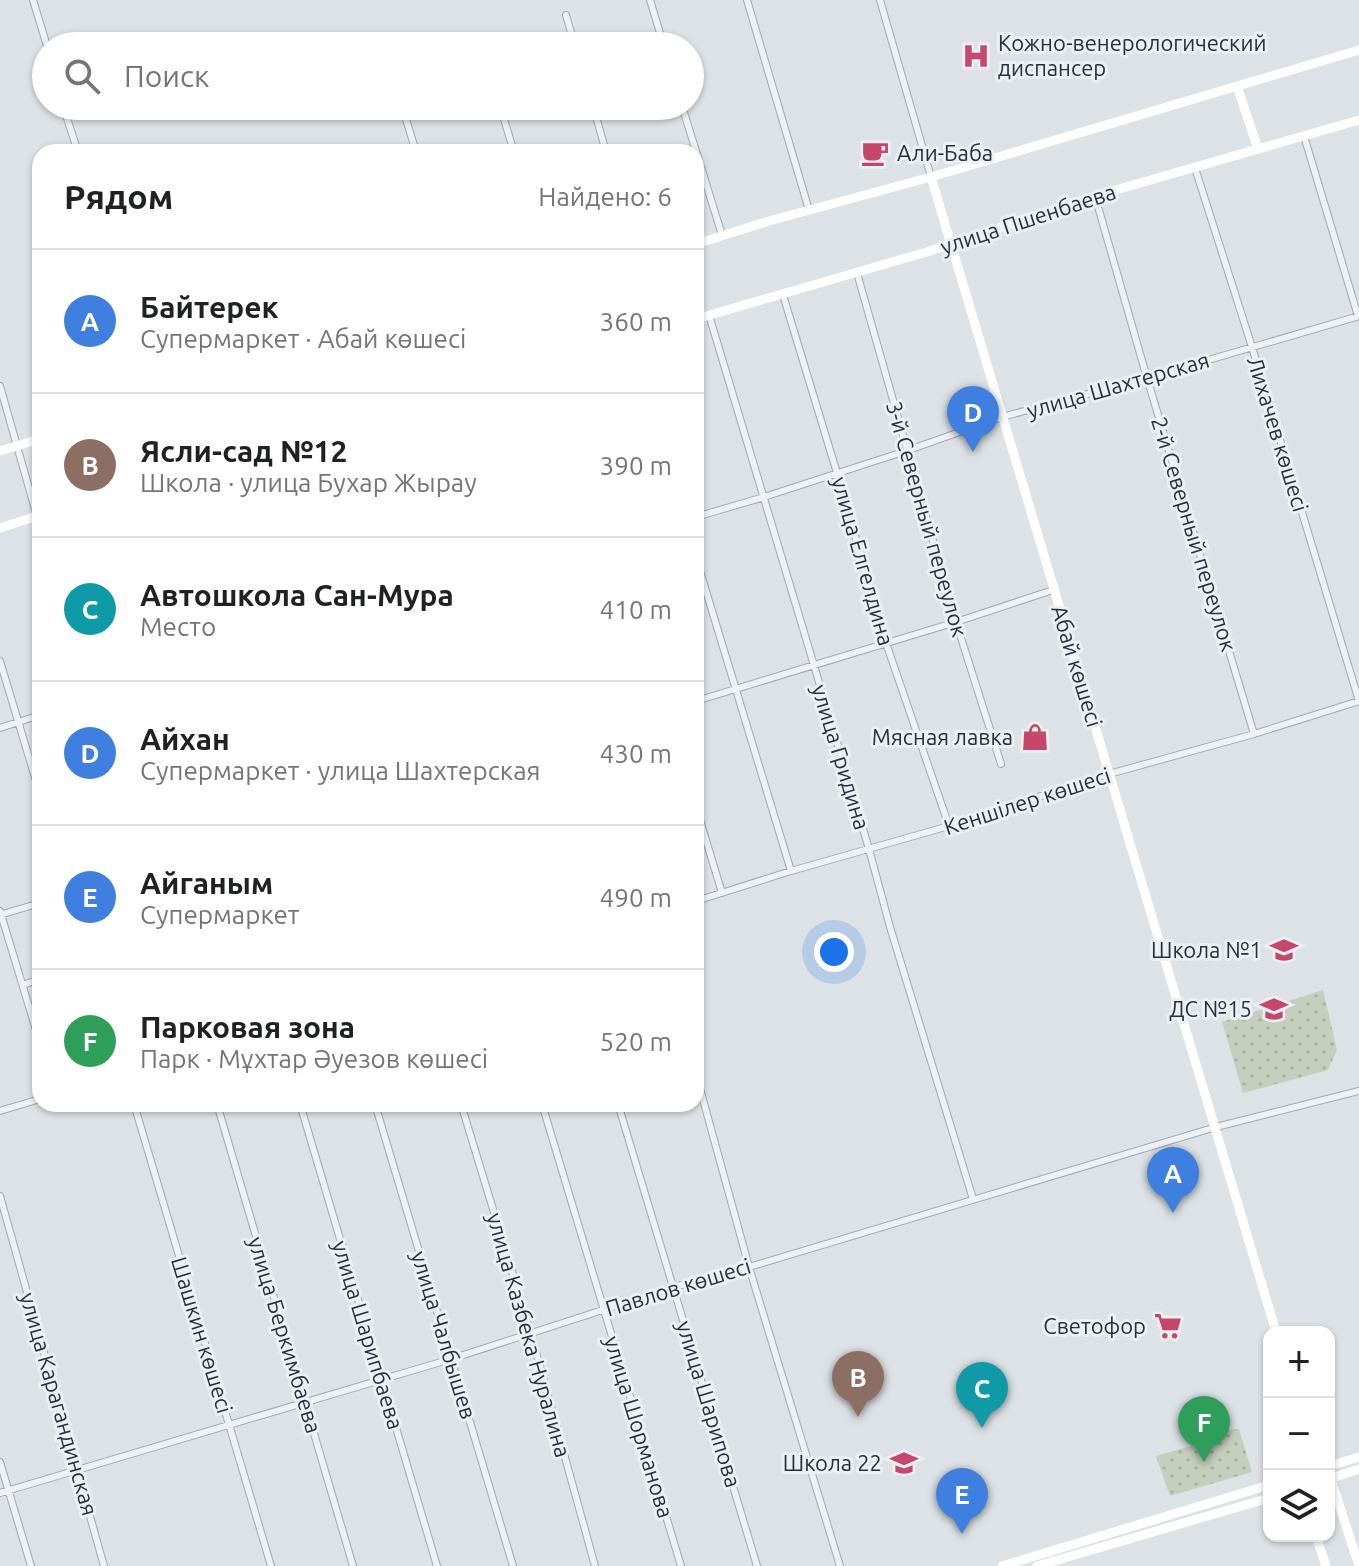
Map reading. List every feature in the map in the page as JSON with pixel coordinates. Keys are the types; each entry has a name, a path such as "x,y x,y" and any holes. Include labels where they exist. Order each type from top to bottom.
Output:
{"main road":[{"path":"704,241 1359,50"},
{"path":"1237,86 1258,149"},
{"name":"улица Пшенбаева","path":"704,317 951,245 1095,196 1359,120"},
{"name":"Абай көшесі","path":"931,177 1274,1326"},
{"path":"0,451 32,441"},
{"path":"0,528 32,518"},
{"path":"1335,1464 1359,1457"},
{"path":"1335,1476 1359,1469"},
{"path":"1002,1566 1263,1487"},
{"path":"1335,1492 1359,1566"},
{"path":"1037,1566 1263,1500"},
{"path":"1318,1542 1326,1566"}],"street":[{"path":"33,0 43,32"},
{"path":"650,0 660,32"},
{"path":"747,0 809,210"},
{"name":"Абай көшесі","path":"880,0 931,177"},
{"path":"566,15 571,32"},
{"path":"68,120 75,144"},
{"path":"406,120 414,144"},
{"path":"504,120 512,144"},
{"path":"597,120 604,144"},
{"path":"686,120 694,144"},
{"path":"1304,136 1359,317"},
{"name":"Лихачев көшесі","path":"1195,168 1359,701"},
{"path":"704,177 722,235"},
{"name":"2-й Северный переулок","path":"1095,196 1254,734"},
{"name":"3-й Северный переулок","path":"857,273 956,622 1001,764"},
{"name":"улица Елгелдина","path":"783,295 886,643 949,826"},
{"name":"улица Гридина","path":"709,315 973,1199"},
{"name":"улица Шахтерская","path":"704,515 906,451 1002,417 1359,317"},
{"path":"0,386 32,496"},
{"path":"704,584 791,871"},
{"path":"704,699 1053,590"},
{"path":"0,661 32,767"},
{"name":"Кеншілер көшесі","path":"704,899 1359,701"},
{"path":"0,728 32,718"},
{"path":"704,833 722,893"},
{"path":"32,905 0,913 32,1016"},
{"path":"23,985 32,982"},
{"name":"Павлов көшесі","path":"0,1493 451,1359 674,1287 1216,1127 1359,1091"},
{"path":"0,1111 32,1101"},
{"path":"704,1103 749,1267 840,1566"},
{"name":"Шашкин көшесі","path":"136,1112 271,1566"},
{"name":"улица Беркимбаева","path":"219,1112 353,1566"},
{"name":"улица Шарипбаева","path":"302,1112 437,1566"},
{"name":"улица Чалбышев","path":"377,1112 513,1566"},
{"name":"улица Казбека Нуралина","path":"463,1112 531,1334 595,1566"},
{"name":"улица Шорманова","path":"544,1112 681,1566"},
{"name":"улица Шарипова","path":"620,1112 757,1566"},
{"name":"улица Карагандинская","path":"0,1196 104,1566"},
{"path":"0,1462 31,1566"}],"green space":[{"path":"1323,990 1337,1050 1328,1070 1243,1093 1222,1022"},
{"path":"1239,1429 1252,1472 1170,1496 1156,1456 1191,1446 1193,1433 1203,1431 1211,1439 1222,1437 1226,1430"}],"place":[{"name":"Кожно-венерологический диспансер","path":"976,56"},
{"name":"Али-Баба","path":"875,153"},
{"name":"Айхан","path":"973,452"},
{"name":"Мясная лавка","path":"1035,737"},
{"name":"Школа №1","path":"1284,950"},
{"name":"ДС №15","path":"1274,1009"},
{"name":"Байтерек","path":"1173,1213"},
{"name":"Светофор","path":"1168,1326"},
{"name":"Ясли-сад №12","path":"858,1417"},
{"name":"Автошкола Сан-Мура","path":"982,1428"},
{"name":"Парковая зона","path":"1204,1462"},
{"name":"Школа 22","path":"904,1463"},
{"name":"Айганым","path":"962,1534"}]}
